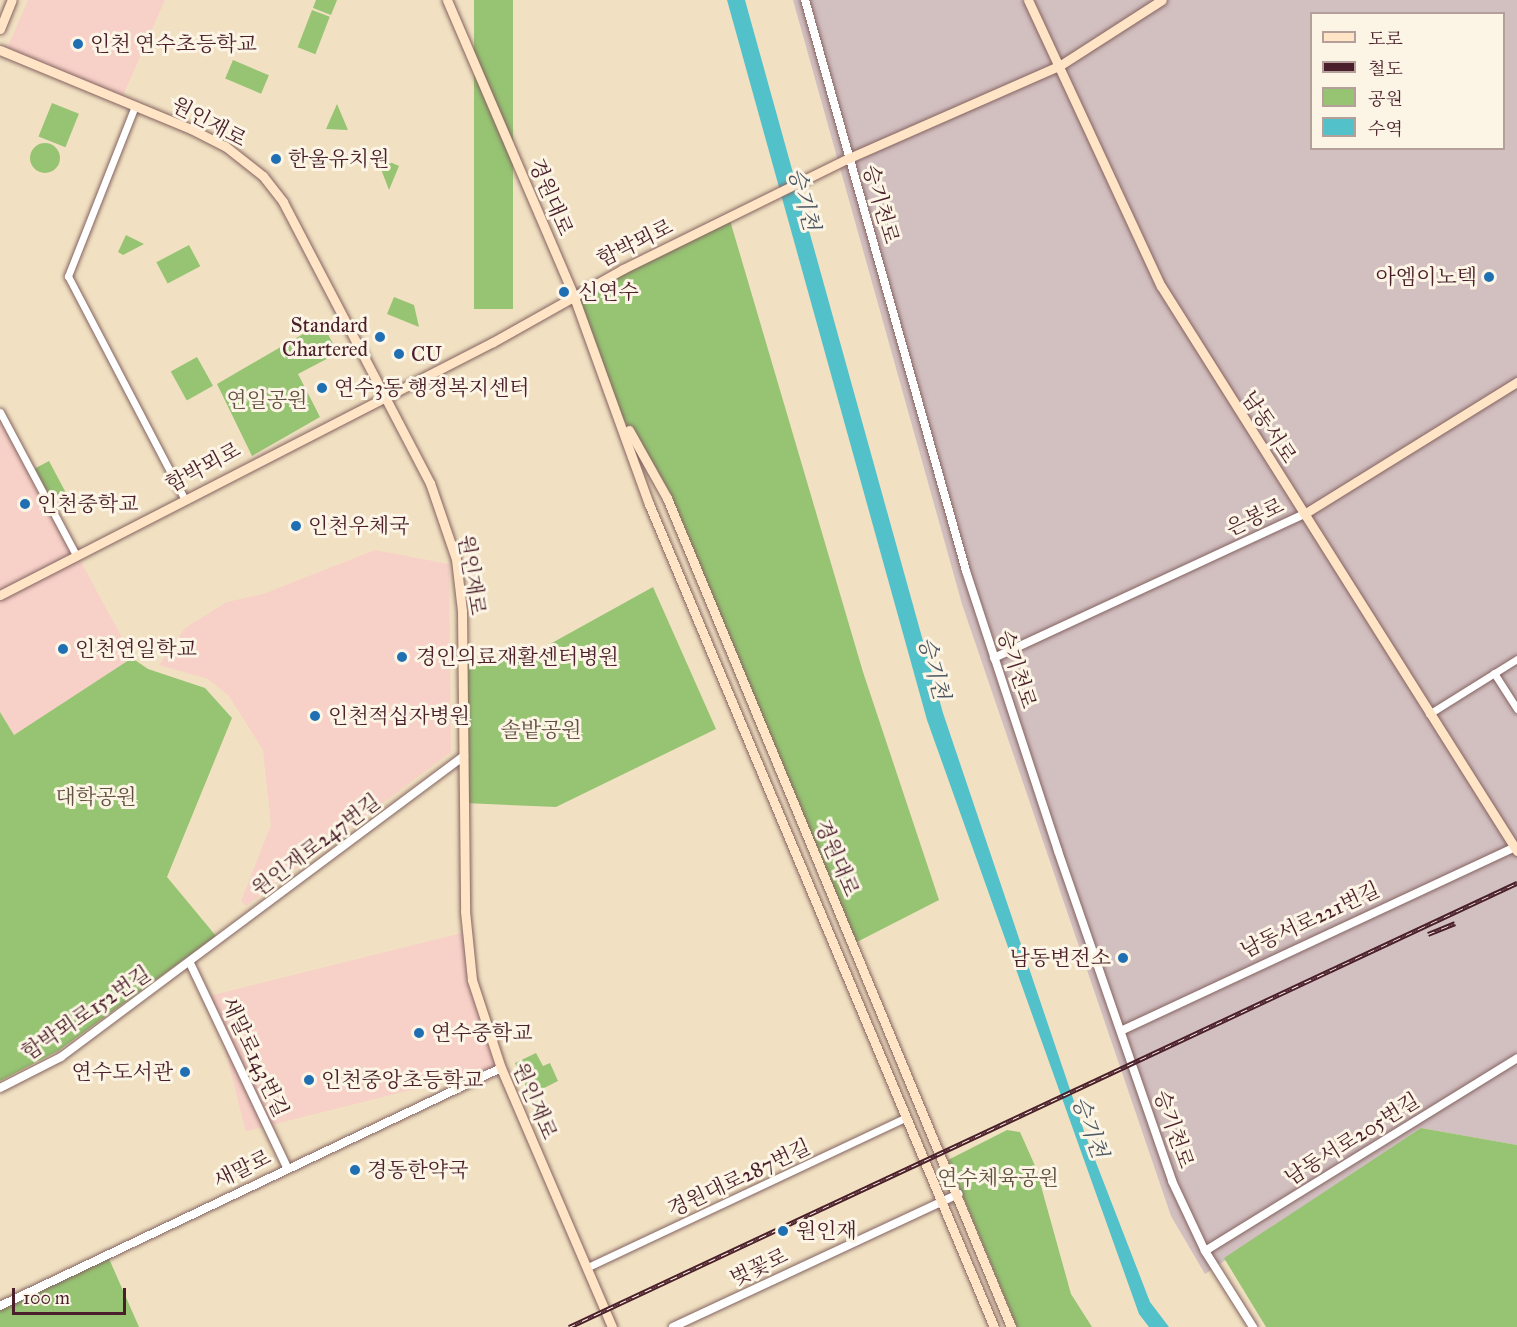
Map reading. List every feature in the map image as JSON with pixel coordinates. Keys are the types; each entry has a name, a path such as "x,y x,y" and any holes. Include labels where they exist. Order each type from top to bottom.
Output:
{"main road":[{"path":"0,29 12,0"},
{"path":"442,0 453,12"},
{"name":"경원대로","path":"447,0 574,297 618,409 649,504 994,1327"},
{"path":"453,0 453,12"},
{"name":"남동서로","path":"1028,0 1161,286 1429,714 1516,848"},
{"name":"함박뫼로","path":"0,596 184,498 387,397 729,217 849,158 1059,66 1162,0"},
{"name":"원인재로","path":"0,50 225,146 263,176 283,202 430,483 456,559 464,756 467,949 483,1019 501,1068 612,1327"},
{"name":"은봉로","path":"1304,514 1517,382"},
{"name":"경원대로","path":"618,409 667,498 958,1194 1011,1327"}],"street":[{"name":"승기천로","path":"805,0 994,658 1123,1030 1159,1146 1205,1251 1253,1327"},
{"path":"135,106 68,276 184,498"},
{"path":"0,412 76,555"},
{"name":"은봉로","path":"994,658 1304,514"},
{"path":"1429,714 1517,659"},
{"path":"1494,673 1517,710"},
{"name":"원인재로247번길","path":"190,963 464,756"},
{"name":"남동서로221번길","path":"1123,1030 1516,848"},
{"name":"함박뫼로152번길","path":"0,1088 61,1057 190,963"},
{"name":"새말로143번길","path":"190,963 287,1167"},
{"name":"남동서로205번길","path":"1205,1251 1517,1058"},
{"name":"새말로","path":"0,1306 287,1167 501,1068"},
{"name":"경원대로287번길","path":"588,1267 905,1118"},
{"name":"벚꽃로","path":"673,1327 958,1194"}],"shaded area":[{"name":"인천 연수초등학교","path":"28,0 165,0 121,100 6,51"},
{"path":"793,0 1517,0 1517,1145 1421,1128 1205,1274 1171,1216 962,604"},
{"name":"인천연일학교","path":"0,412 133,658 14,735 0,712"},
{"name":"인천적십자병원","path":"375,550 449,564 451,752 246,906 241,901 271,825 263,750 229,696 208,679 159,665 185,628 227,602 263,594"},
{"path":"466,932 500,1068 246,1131 212,995"}],"green space":[{"path":"316,0 337,0 331,15 313,8"},
{"path":"474,0 513,0 513,309 474,309"},
{"path":"312,10 330,17 315,54 298,47"},
{"path":"233,60 269,75 261,94 225,78"},
{"path":"52,103 79,114 65,147 39,136"},
{"path":"337,104 348,130 326,129"},
{"path":"45,143 56,147 60,158 56,169 45,173 34,169 30,158 34,147"},
{"path":"376,156 399,166 389,190"},
{"path":"729,217 863,672 939,900 853,944 667,498 618,409 574,297"},
{"path":"126,235 144,244 123,255 118,252"},
{"path":"189,245 200,266 168,284 156,262"},
{"path":"394,297 414,305 419,327 387,314"},
{"name":"연일공원","path":"322,323 338,353 298,374 320,417 252,456 217,384"},
{"path":"197,357 213,386 187,400 171,372"},
{"path":"49,461 67,495 53,502 35,469"},
{"name":"솔밭공원","path":"653,587 716,729 556,807 464,803 463,661 532,654"},
{"name":"대학공원","path":"132,658 148,669 205,688 232,718 167,877 216,936 58,1051 0,1081 0,712 14,735"},
{"path":"536,1053 543,1066 550,1063 558,1081 530,1095 515,1063"},
{"path":"1421,1128 1517,1145 1517,1327 1266,1327 1224,1258"},
{"name":"연수체육공원","path":"1007,1130 1020,1132 1036,1168 1071,1294 1092,1327 1017,1327 948,1160"},
{"path":"107,1254 139,1327 0,1327 0,1306"}],"water":[{"path":"727,0 745,0 943,713 1085,1134 1150,1302 1169,1327 1149,1327 1139,1314 927,720"}],"railway":[{"path":"569,1327 1517,883"},
{"path":"1428,934 1455,923"}],"place":[{"name":"인천 연수초등학교","path":"78,44"},
{"name":"한울유치원","path":"276,159"},
{"name":"아엠이노텍","path":"1489,277"},
{"name":"신연수","path":"564,292"},
{"name":"Standard Chartered","path":"380,337"},
{"name":"CU","path":"399,354"},
{"name":"연수3동 행정복지센터","path":"322,388"},
{"name":"인천중학교","path":"25,504"},
{"name":"인천우체국","path":"296,526"},
{"name":"인천연일학교","path":"63,649"},
{"name":"경인의료재활센터병원","path":"402,657"},
{"name":"인천적십자병원","path":"315,716"},
{"name":"남동변전소","path":"1123,958"},
{"name":"연수중학교","path":"419,1033"},
{"name":"연수도서관","path":"185,1072"},
{"name":"인천중앙초등학교","path":"309,1080"},
{"name":"경동한약국","path":"355,1170"},
{"name":"원인재","path":"783,1231"}],"water label":[{"name":"승기천","path":"804,199"},
{"name":"승기천","path":"934,668"},
{"name":"승기천","path":"1090,1127"}]}
